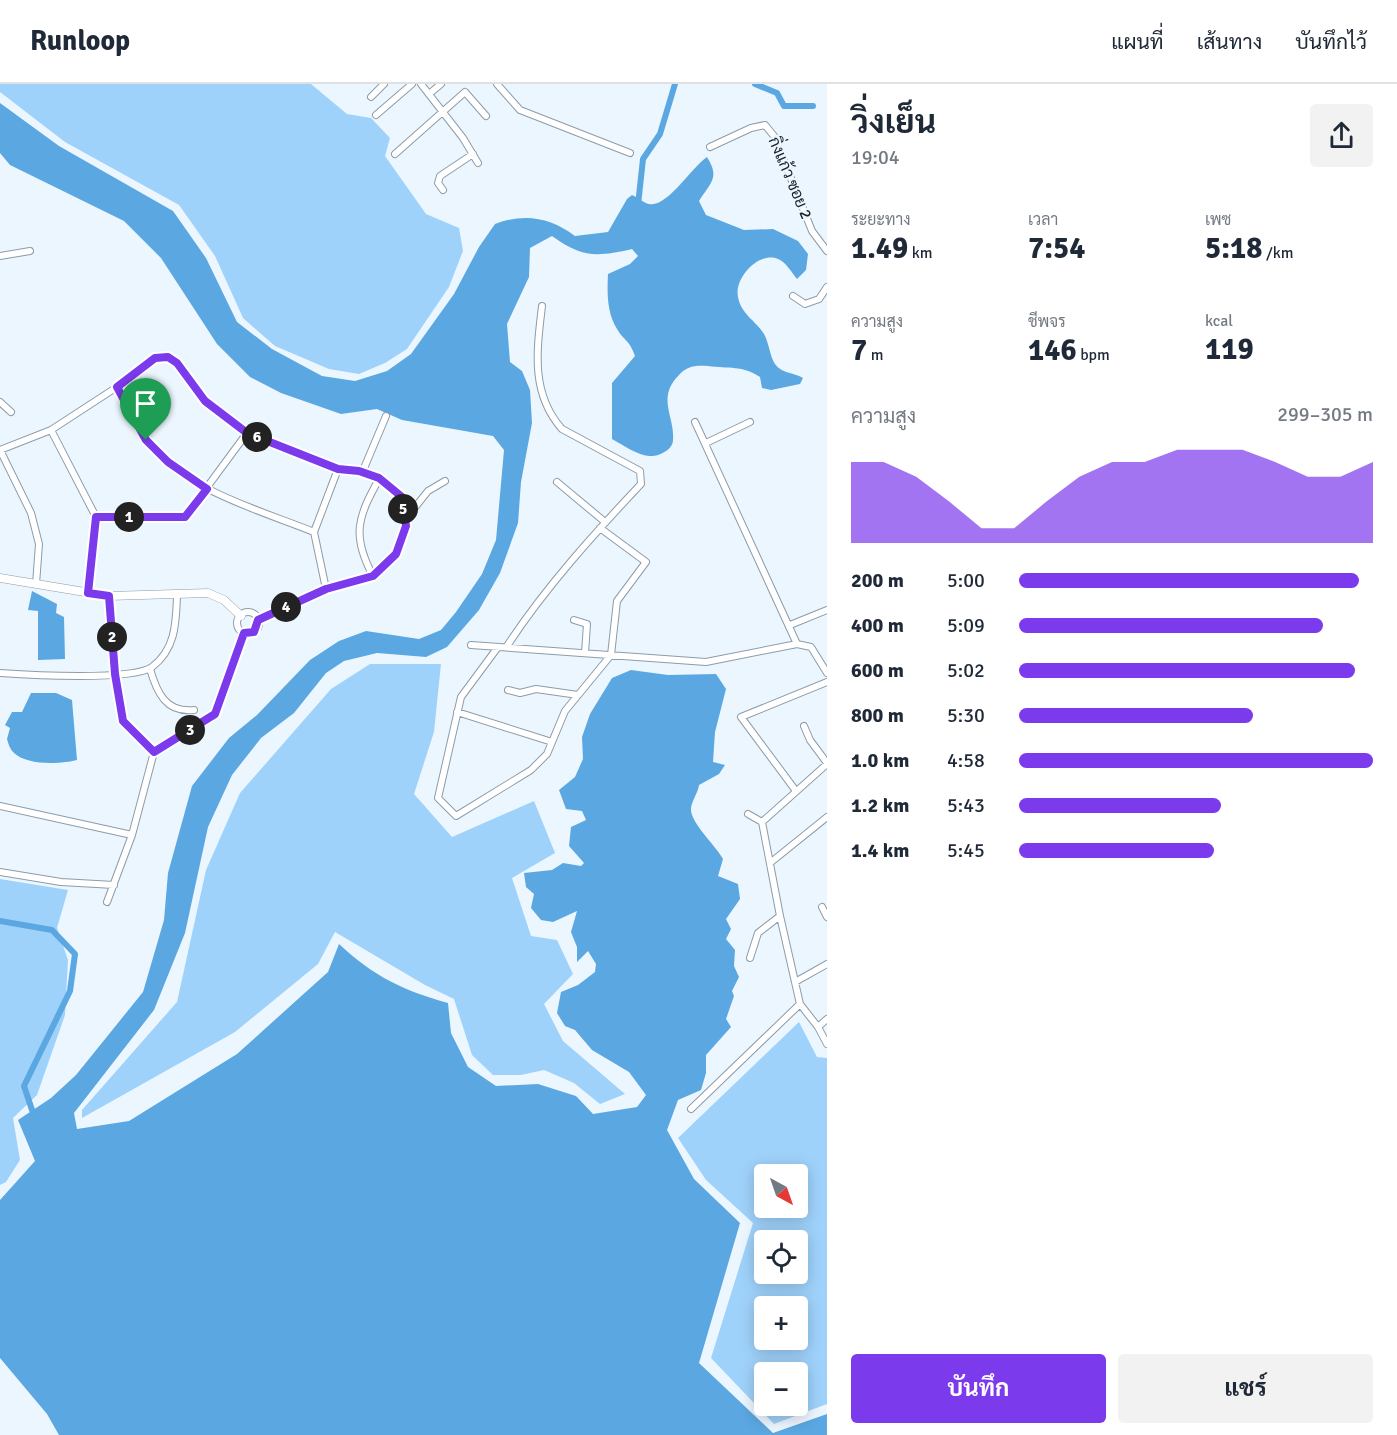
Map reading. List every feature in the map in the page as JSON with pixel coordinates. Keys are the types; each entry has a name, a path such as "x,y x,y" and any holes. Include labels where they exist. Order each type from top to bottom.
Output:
{"street":[{"path":"371,96 384,84"},
{"path":"376,115 412,84"},
{"path":"421,84 443,111 478,163"},
{"path":"429,94 441,84"},
{"path":"497,84 520,110 630,153"},
{"path":"395,154 467,92 486,116"},
{"name":"กิ่งแก้ว ซอย 2","path":"710,147 750,128 765,125 774,136 812,231 827,251"},
{"path":"442,190 438,183 440,176 473,154"},
{"path":"0,256 30,251"},
{"path":"793,296 806,304 813,302 827,287"},
{"path":"507,646 524,619 605,522 641,484 640,471 562,429 553,420 540,386 536,363 542,306"},
{"path":"36,584 39,544 31,513 0,450 51,430 117,387 155,358 168,357 177,363 205,401 247,433 338,469 379,478 402,497 406,526 396,554 373,576 326,589 258,620 254,632 244,633"},
{"path":"117,387 146,440 168,462 207,489 314,532"},
{"path":"0,402 11,412"},
{"path":"362,473 386,416"},
{"path":"695,422 797,644"},
{"path":"706,443 750,422"},
{"path":"51,430 96,517 88,593"},
{"path":"96,517 185,517 247,433"},
{"path":"326,589 314,532 338,469"},
{"path":"373,576 365,561 358,534 363,510 379,478"},
{"path":"405,520 428,491 445,481"},
{"path":"556,482 605,522"},
{"path":"498,646 461,697 457,712 438,798 456,816 531,770 547,754 565,711 611,655 617,601 646,562 600,528"},
{"path":"0,578 109,596 177,596 208,593 224,600 241,616"},
{"path":"109,596 115,674 123,721 154,752"},
{"path":"0,674 74,677 150,669 164,654 175,635 177,596"},
{"path":"790,625 827,610"},
{"path":"241,616 251,613 258,620"},
{"path":"241,616 238,625 244,633"},
{"path":"574,620 587,624 585,653"},
{"path":"107,902 132,835 154,752 215,714 244,633"},
{"path":"471,645 706,662 797,644 812,647 827,673"},
{"path":"150,669 156,689 163,701 181,711 194,710"},
{"path":"796,791 741,717 827,682"},
{"path":"508,690 520,693 536,689 578,695"},
{"path":"457,712 552,742"},
{"path":"762,822 827,763 810,740 804,726"},
{"path":"0,807 132,835"},
{"path":"748,814 762,822 800,1004 818,1027 827,1044"},
{"path":"770,863 827,817"},
{"path":"0,873 61,882 114,885"},
{"path":"822,907 827,917"},
{"path":"750,958 758,933 780,916"},
{"path":"795,982 827,964"},
{"path":"691,1109 800,1004"},
{"path":"818,1027 827,1019"}],"shaded area":[{"path":"0,84 311,84 347,114 371,118 390,138 385,156 426,214 459,228 463,251 449,287 407,349 385,363 359,374 329,369 275,346 243,318 215,256 179,205 65,142 0,92"},
{"path":"0,103 59,146 173,211 206,258 237,322 272,349 322,376 355,381 387,371 411,354 454,294 479,247 495,224 526,218 546,221 575,236 608,232 627,199 632,195 649,204 656,204 671,194 707,157 713,175 699,201 706,215 744,230 773,229 798,241 808,254 806,270 797,279 781,260 763,259 749,268 738,290 742,308 764,334 775,364 781,370 803,378 800,384 771,390 762,388 760,377 747,371 703,366 688,368 672,383 669,391 668,407 673,431 671,447 657,455 649,456 635,452 612,439 612,383 635,356 631,346 617,329 609,310 608,274 630,264 638,256 632,249 599,254 581,252 552,236 530,248 529,277 507,324 510,362 522,371 530,390 532,423 521,482 518,523 500,573 479,610 447,647 426,657 377,653 344,661 326,673 294,713 261,738 232,775 208,827 185,933 154,1010 74,1113 77,1129 129,1121 237,1054 328,972 339,944 377,974 417,993 448,1003 451,1033 468,1067 496,1086 538,1084 576,1096 593,1114 637,1107 646,1095 629,1072 592,1050 575,1030 565,1026 557,1013 561,992 578,985 595,972 596,964 588,951 577,962 577,947 571,932 577,911 553,922 541,920 531,908 534,894 526,887 524,873 552,870 563,863 581,866 584,863 569,846 571,827 586,820 582,811 566,809 559,790 575,777 583,759 582,737 590,714 612,678 631,670 668,675 716,674 726,689 715,732 713,762 725,765 719,774 699,785 691,809 699,827 723,859 718,876 738,884 740,899 726,919 731,929 726,939 735,950 734,966 739,977 732,991 734,996 726,1019 731,1027 706,1055 706,1073 701,1090 678,1100 667,1130 694,1179 740,1223 699,1363 773,1433 827,1414 827,1435 59,1435 47,1414 0,1358 0,1200 35,1161 18,1120 51,1098 76,1075 143,992 164,920 168,873 192,786 229,738 257,715 310,660 339,641 366,631 419,639 441,630 482,574 496,540 504,450 493,436 402,420 377,409 341,414 281,393 250,377 217,344 161,258 124,221 10,165 0,153"},
{"path":"32,591 57,604 56,613 64,617 65,659 38,660 38,611 28,610"},
{"path":"370,664 441,664 434,732 414,794 452,837 534,801 555,853 512,878 531,936 557,940 573,974 544,1004 563,1041 625,1094 600,1104 574,1083 544,1070 521,1075 493,1075 472,1055 454,999 425,985 335,932 318,964 235,1032 82,1118 82,1110 177,1002 206,870 240,793 331,689"},
{"path":"31,693 56,693 72,700 77,760 53,763 35,762 19,757 12,751 7,739 10,728 5,725 12,712 22,712"},
{"path":"0,879 68,890 57,928 68,960 65,1015 37,1095 13,1118 20,1160 6,1182 0,1185"},
{"path":"799,1022 817,1057 827,1058 827,1404 808,1411 808,1362 754,1362 754,1403 711,1358 753,1223 706,1180 678,1138"},
{"path":"766,1416 795,1416 774,1424"}],"waterway":[{"path":"638,205 643,159 660,134 675,84"},
{"path":"755,84 777,93 784,106 813,106"},
{"path":"0,921 52,930 75,954 70,991 24,1086 32,1110 39,1116"}],"route":[{"path":"168,357 177,363 205,401 247,433 338,469 359,471 379,478 402,497 406,526 396,554 373,576 326,589 258,620 258,627 254,632 244,633 215,714 154,752 123,721 115,674 109,596 88,593 96,517 185,517 207,489 168,462 146,440 117,387 155,358 168,357"}]}
